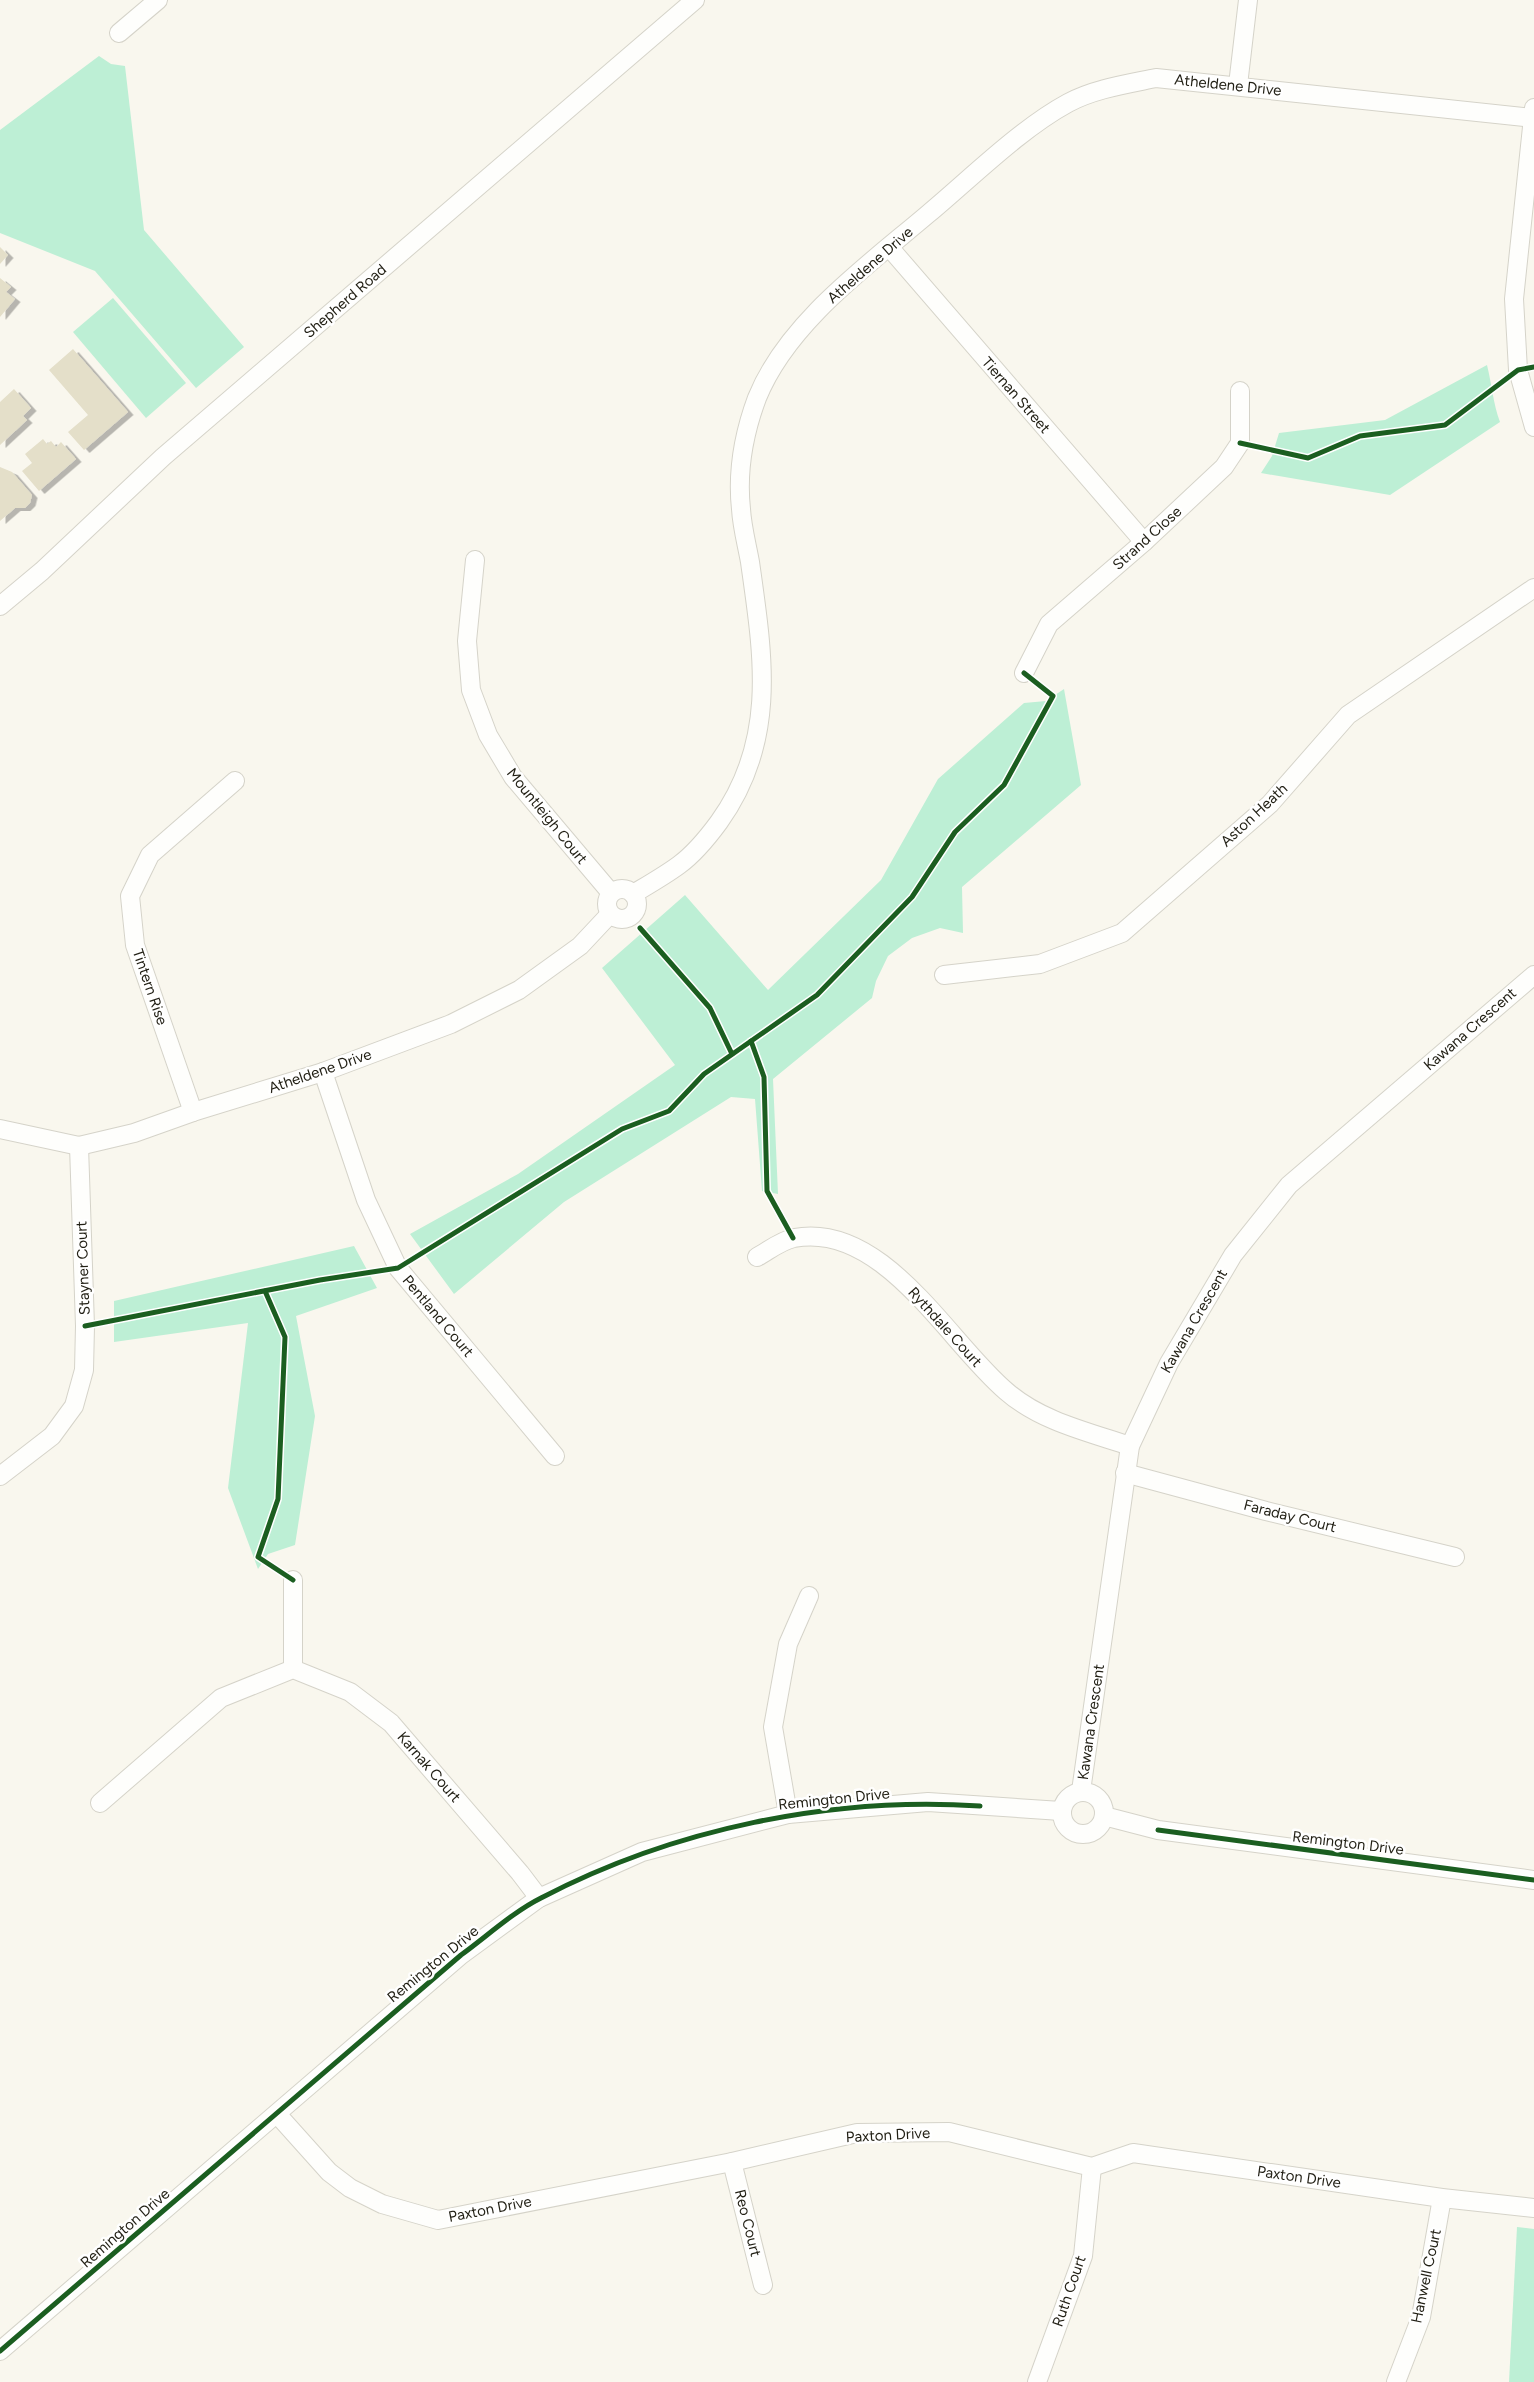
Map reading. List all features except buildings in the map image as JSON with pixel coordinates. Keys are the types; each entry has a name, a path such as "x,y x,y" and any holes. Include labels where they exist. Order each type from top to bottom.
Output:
{"street":[{"path":"119,32 158,0"},
{"name":"Shepherd Road","path":"0,606 42,571 163,457 695,0"},
{"path":"1238,85 1248,0"},
{"name":"Atheldene Drive","path":"633,894 680,864 710,834 733,803 748,771 759,731 763,698 763,668 741,510 740,473 746,436 757,397 773,366 794,335 815,313 889,248 1034,125 1069,102 1109,88 1156,78 1533,113"},
{"path":"1533,113 1514,299 1518,370 1534,427"},
{"name":"Tiernan Street","path":"889,248 1144,542"},
{"name":"Strand Close","path":"1024,673 1049,624 1144,542 1224,467 1240,443 1240,391"},
{"name":"Mountleigh Court","path":"476,560 467,641 471,690 488,735 512,777 611,894"},
{"name":"Aston Heath","path":"944,975 1040,964 1122,933 1270,804 1348,715 1534,588"},
{"name":"Tintern Rise","path":"193,1112 135,945 130,896 150,855 235,781"},
{"path":"620,889 633,894 636,909 631,916 621,919 610,914 607,904 611,894 620,889"},
{"name":"Atheldene Drive","path":"0,1129 79,1146 134,1133 193,1112 323,1072 451,1024 519,990 580,946 610,914"},
{"name":"Kawana Crescent","path":"1081,1791 1130,1446 1169,1363 1232,1255 1290,1185 1533,977"},
{"name":"Pentland Court","path":"323,1072 366,1200 398,1268 555,1456"},
{"name":"Stayner Court","path":"0,1476 52,1436 74,1406 84,1370 85,1326 79,1146"},
{"name":"Rythdale Court","path":"757,1257 793,1238 822,1237 852,1246 877,1259 900,1276 975,1361 1006,1392 1036,1412 1067,1425 1130,1446"},
{"name":"Faraday Court","path":"1125,1472 1266,1511 1455,1557"},
{"path":"100,1803 221,1698 293,1669 292,1580"},
{"path":"788,1814 773,1727 788,1644 809,1596"},
{"name":"Karnak Court","path":"293,1669 350,1692 391,1723 520,1873 539,1898"},
{"path":"1081,1791 1095,1795 1100,1800 1104,1816 1097,1829 1090,1833 1078,1834 1065,1826 1061,1811 1067,1798 1081,1791"},
{"name":"Remington Drive","path":"0,2351 460,1955 539,1898 642,1852 788,1814 928,1802 1061,1811"},
{"name":"Remington Drive","path":"1104,1816 1158,1830 1534,1880"},
{"name":"Paxton Drive","path":"277,2114 329,2172 350,2188 382,2204 438,2220 732,2162 858,2134 949,2132 1092,2167 1133,2154 1442,2198 1534,2208"},
{"name":"Reo Court","path":"732,2162 763,2285"},
{"name":"Ruth Court","path":"1037,2382 1083,2256 1092,2167"},
{"name":"Hanwell Court","path":"1396,2382 1420,2316 1442,2198"}],"green space":[{"path":"99,56 111,64 125,66 144,230 244,347 196,388 95,271 0,233 0,130"},
{"path":"113,298 186,383 146,418 73,332"},
{"path":"1487,365 1500,422 1390,495 1261,473 1272,456 1279,433 1385,420"},
{"path":"1064,689 1081,785 962,887 963,933 940,928 912,938 888,956 876,981 872,998 773,1079 778,1194 762,1191 755,1099 731,1097 564,1202 454,1294 410,1234 518,1174 675,1065 602,968 685,895 768,990 881,880 938,779 1024,703 1046,701"},
{"path":"354,1246 377,1288 296,1316 315,1416 295,1545 268,1554 258,1569 228,1488 248,1323 114,1342 114,1301"},
{"path":"1517,2227 1534,2229 1534,2382 1509,2382"}],"cycle path":[{"path":"1240,443 1308,458 1360,436 1445,425 1518,370 1534,367"},
{"path":"85,1326 320,1280 398,1268 622,1129 669,1111 704,1074 817,995 912,897 955,832 1004,785 1053,696 1024,673"},
{"path":"640,928 710,1008 732,1054"},
{"path":"751,1041 764,1077 767,1191 793,1238"},
{"path":"265,1291 285,1337 278,1499 258,1557 293,1580"},
{"path":"0,2351 461,1955 510,1917 541,1898 592,1874 644,1853 754,1822 867,1806 924,1804 980,1806"},
{"path":"1158,1830 1534,1880"}]}
